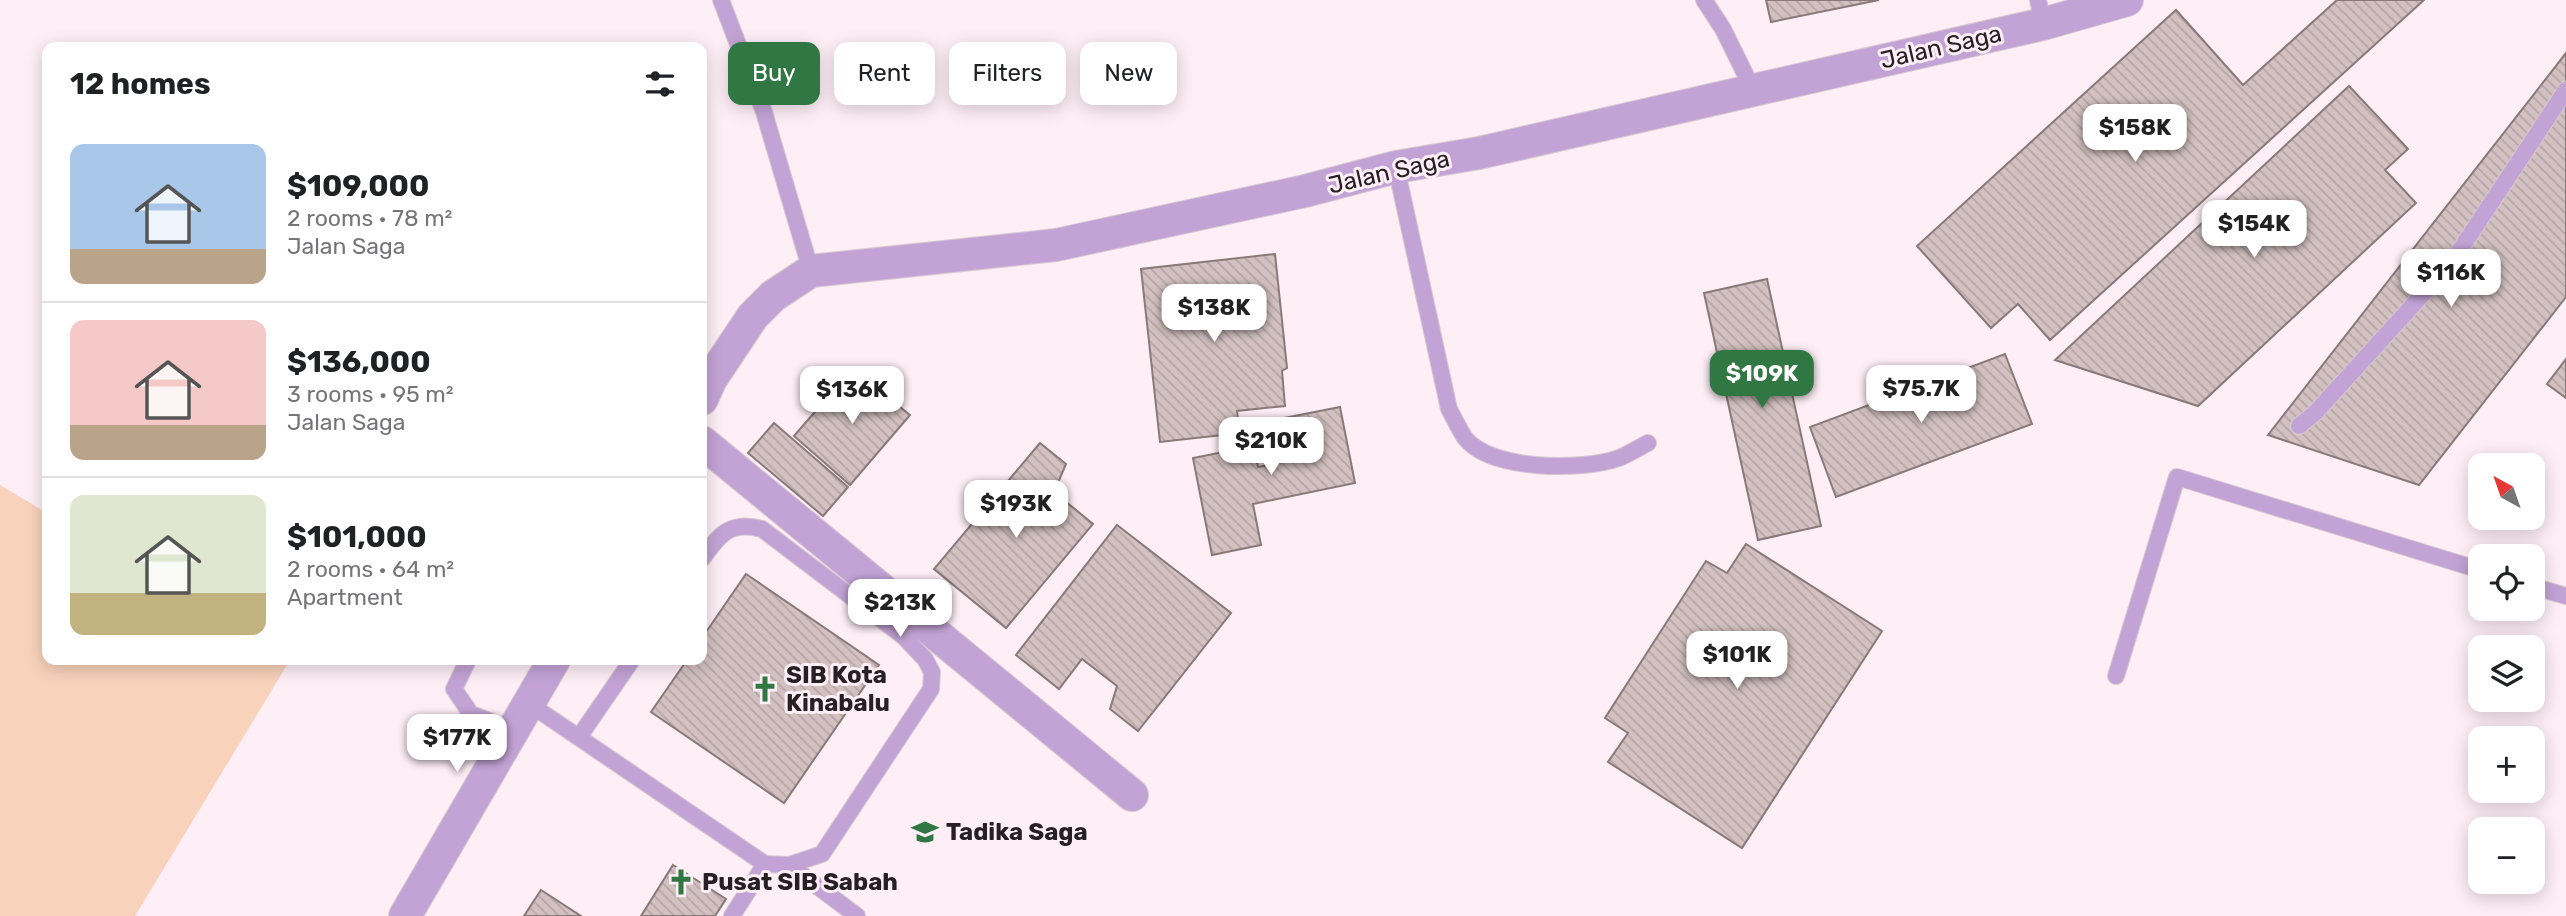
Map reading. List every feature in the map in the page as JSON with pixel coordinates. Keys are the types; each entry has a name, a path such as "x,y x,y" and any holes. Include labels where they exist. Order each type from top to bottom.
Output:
{"street":[{"name":"Jalan Saga","path":"707,388 752,316 773,296 811,271 1056,245 1176,221 1396,167 1479,153 1753,90 2041,12 2127,0"},
{"path":"707,446 1132,795"},
{"path":"405,916 551,665"}],"lane":[{"path":"721,0 764,112 811,271"},
{"path":"1704,0 1723,29 1753,90"},
{"path":"2299,426 2315,413 2452,262 2566,90"},
{"path":"1396,167 1449,409 1466,440 1498,460 1577,467 1619,458 1647,443"},
{"path":"2116,676 2177,477 2468,566"},
{"path":"528,703 765,864 789,865 822,854 931,689 932,672 925,659 903,636 762,529 749,525 729,528 707,552"},
{"path":"2545,590 2566,596"},
{"path":"466,665 454,689 471,713 513,730"},
{"path":"579,737 629,665"},
{"path":"732,916 765,864"},
{"path":"789,865 857,916"}],"shaded area":[{"path":"0,485 42,510 42,665 287,665 135,916 0,916"}],"building":[{"path":"1766,0 1879,0 1771,22"},
{"path":"2337,0 2424,0 2050,340 2018,304 1991,328 1917,246 2176,10 2243,85"},
{"path":"2566,53 2566,297 2419,485 2268,435"},
{"path":"2349,86 2408,149 2385,170 2416,203 2198,406 2055,360"},
{"path":"1275,254 1287,368 1282,371 1285,406 1237,411 1240,433 1160,442 1141,269"},
{"path":"1767,279 1821,526 1758,540 1704,293"},
{"path":"2005,354 2032,424 1836,497 1810,427"},
{"path":"2566,359 2566,398 2547,384"},
{"path":"853,368 910,415 850,485 794,436"},
{"path":"1340,407 1355,483 1253,504 1261,545 1212,555 1193,458 1254,446 1258,467 1288,461 1279,419"},
{"path":"774,423 848,487 823,516 748,453"},
{"path":"1040,443 1066,464 1054,492 1093,524 1006,628 934,569"},
{"path":"1117,525 1231,613 1138,731 1110,709 1117,686 1082,659 1059,689 1016,655"},
{"path":"1746,544 1882,631 1742,848 1608,762 1628,733 1605,718 1706,561 1727,573"},
{"name":"SIB Kota Kinabalu","path":"746,574 879,665 784,803 651,712 684,665 707,665 707,631"},
{"name":"Pusat SIB Sabah","path":"673,865 726,899 715,916 641,916"},
{"path":"541,890 581,916 524,916"}],"place":[{"name":"SIB Kota Kinabalu","path":"765,689"},
{"name":"Tadika Saga","path":"925,832"},
{"name":"Pusat SIB Sabah","path":"681,882"}]}
